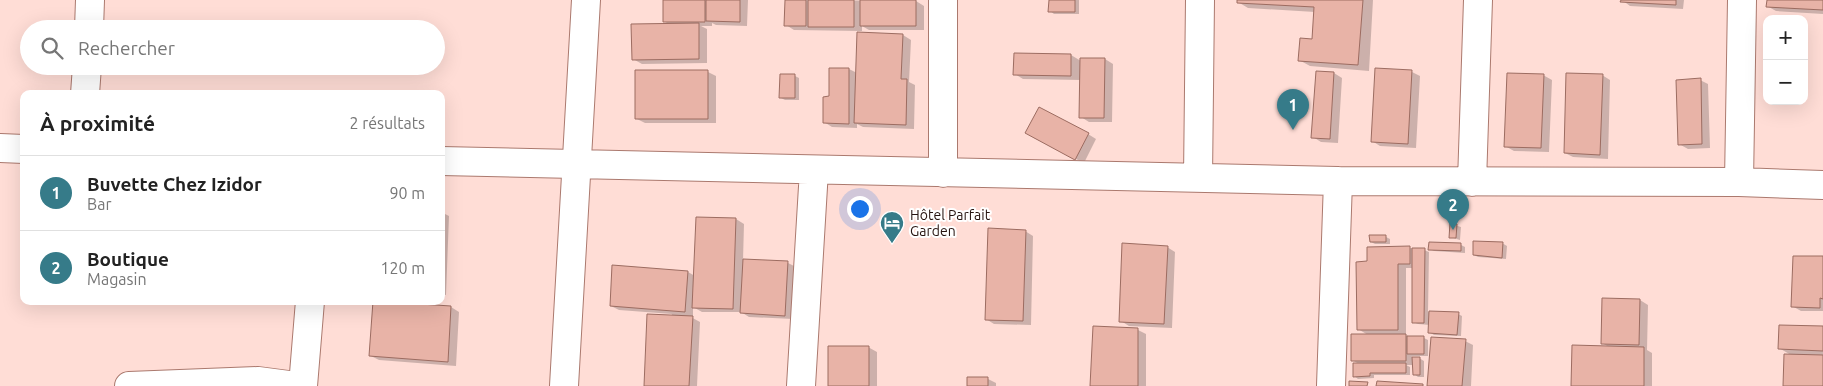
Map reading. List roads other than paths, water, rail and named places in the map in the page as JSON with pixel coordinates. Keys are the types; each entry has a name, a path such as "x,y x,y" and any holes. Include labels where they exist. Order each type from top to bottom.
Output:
{"street":[{"path":"89,20 90,0"},
{"path":"564,386 586,0"},
{"path":"943,0 943,173"},
{"path":"1198,178 1200,0"},
{"path":"1472,182 1478,0"},
{"path":"1739,182 1742,0"},
{"path":"85,90 86,75"},
{"path":"0,148 20,149"},
{"path":"445,161 1338,181 1739,182 1823,185"},
{"path":"801,386 814,170"},
{"path":"1331,386 1338,181"},
{"path":"303,386 310,305"},
{"path":"129,386 258,381 296,386"}],"place":[{"name":"Buvette Chez Izidor","path":"1293,130"},
{"name":"Boutique","path":"1453,230"},
{"name":"Hôtel Parfait Garden","path":"892,244"}]}
